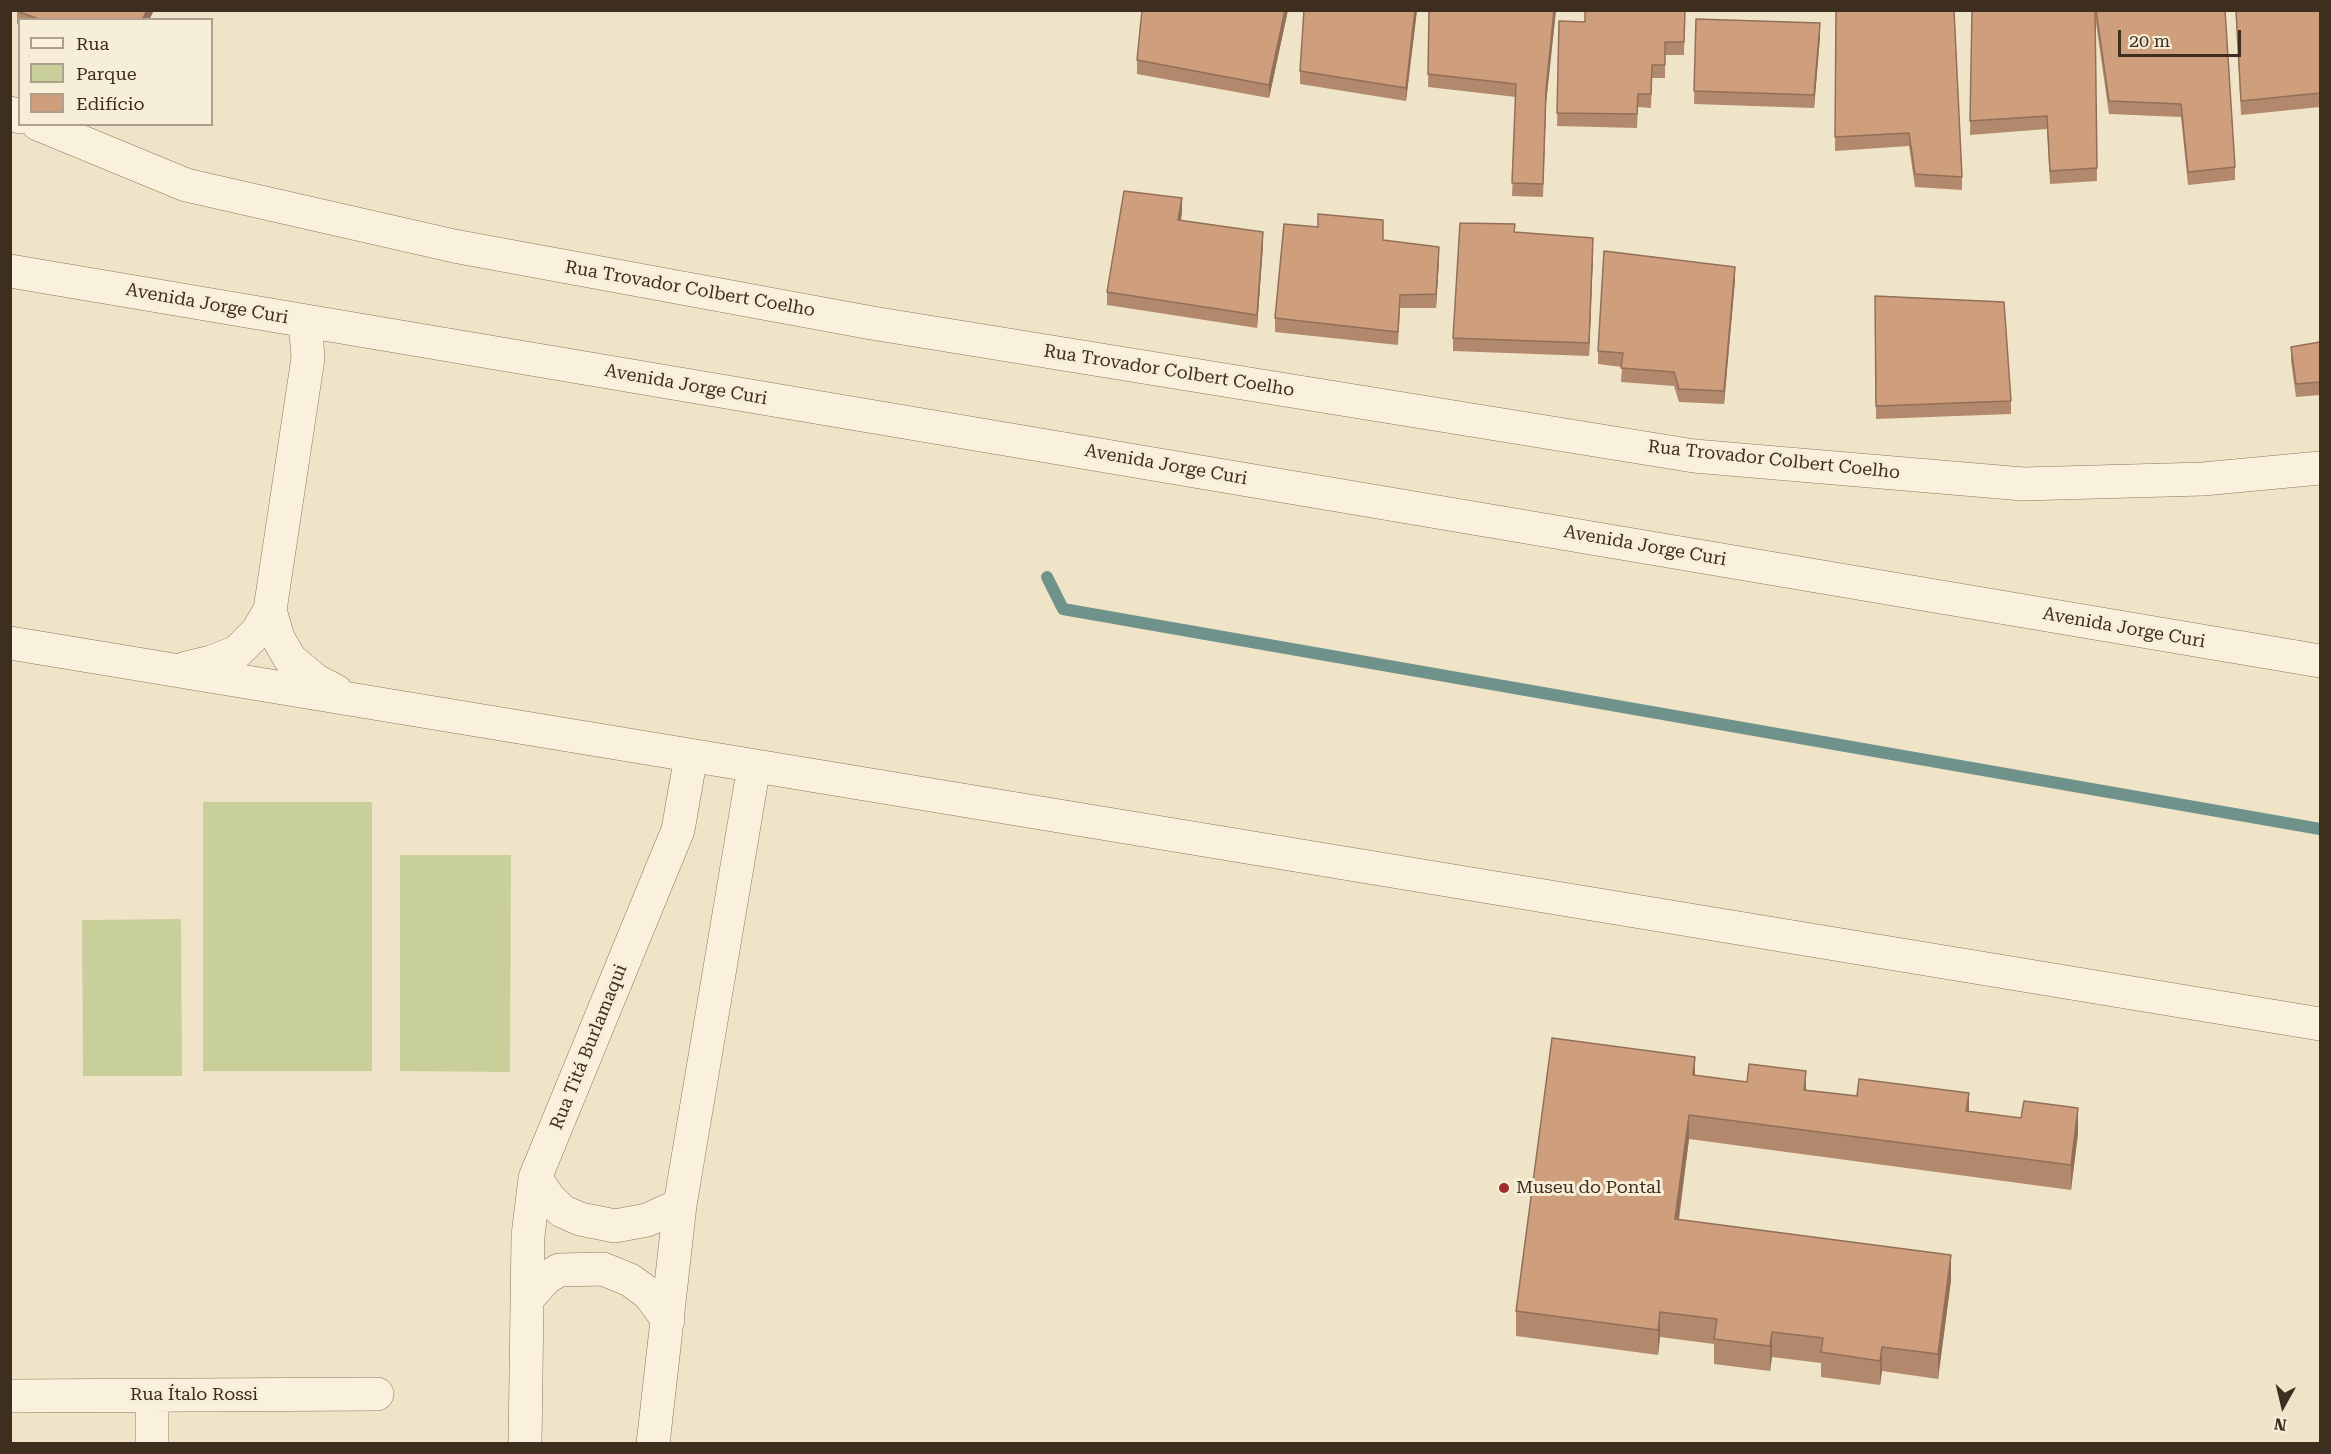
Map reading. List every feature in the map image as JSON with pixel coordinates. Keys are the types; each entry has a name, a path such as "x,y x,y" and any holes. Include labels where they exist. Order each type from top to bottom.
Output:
{"street":[{"name":"Rua Trovador Colbert Coelho","path":"43,126 186,185 454,246 872,323 1694,456 2022,484 2203,478 2320,468"},
{"name":"Avenida Jorge Curi","path":"10,271 2320,661"},
{"path":"178,670 211,662 237,652 257,632 270,610 308,358 305,321"},
{"path":"270,610 278,638 290,659 315,680 351,699"},
{"path":"10,642 2320,1024"},
{"name":"Rua Titá Burlamaqui","path":"528,1298 528,1236 534,1178 678,830 692,756"},
{"path":"653,1443 680,1205 754,766"},
{"path":"534,1178 549,1198 562,1210 580,1219 615,1226 647,1220 680,1205"},
{"path":"525,1443 528,1298 546,1278 559,1270 603,1269 630,1280 649,1294 668,1320"},
{"name":"Rua Ítalo Rossi","path":"10,1396 377,1394"},
{"path":"152,1396 152,1443"}],"green space":[{"path":"203,802 372,802 372,1071 203,1071"},
{"path":"400,855 511,855 510,1072 400,1071"},
{"path":"181,919 182,1076 83,1076 82,920"}],"building":[{"path":"147,10 143,18 36,18 17,11"},
{"path":"1142,10 1285,10 1269,85 1137,60"},
{"path":"1304,10 1415,10 1406,88 1300,71"},
{"path":"1429,10 1554,10 1546,90 1543,184 1512,183 1516,84 1428,74"},
{"path":"1585,10 1685,10 1684,42 1665,42 1665,65 1652,65 1651,94 1638,94 1637,114 1557,113 1559,21 1585,22"},
{"path":"1836,10 1954,10 1962,177 1915,174 1909,133 1835,137"},
{"path":"1972,10 2095,10 2097,168 2050,171 2047,116 1970,121"},
{"path":"2096,10 2225,10 2235,167 2188,172 2181,104 2109,101"},
{"path":"2320,10 2320,93 2241,101 2236,11"},
{"path":"1696,19 1820,23 1814,95 1694,91"},
{"path":"1124,191 1182,198 1178,220 1263,232 1257,315 1107,292"},
{"path":"1318,214 1383,220 1383,240 1439,247 1436,294 1400,295 1398,332 1275,318 1284,224 1318,227"},
{"path":"1460,223 1515,224 1514,232 1593,238 1589,343 1453,338"},
{"path":"1604,251 1735,267 1724,391 1679,389 1674,372 1621,368 1623,353 1598,351"},
{"path":"1875,296 2004,302 2011,401 1876,406"},
{"path":"2320,342 2320,382 2296,384 2291,347"},
{"path":"1552,1038 1695,1057 1693,1075 1747,1082 1749,1064 1806,1071 1804,1090 1857,1096 1859,1079 1969,1093 1966,1111 2021,1118 2024,1101 2078,1108 2071,1165 1689,1115 1675,1219 1951,1255 1938,1354 1882,1347 1880,1361 1821,1352 1823,1338 1772,1332 1770,1346 1714,1339 1717,1319 1660,1312 1658,1330 1516,1311"}],"waterway":[{"path":"1047,577 1063,609 2320,829"}],"place":[{"name":"Museu do Pontal","path":"1504,1188"}]}
